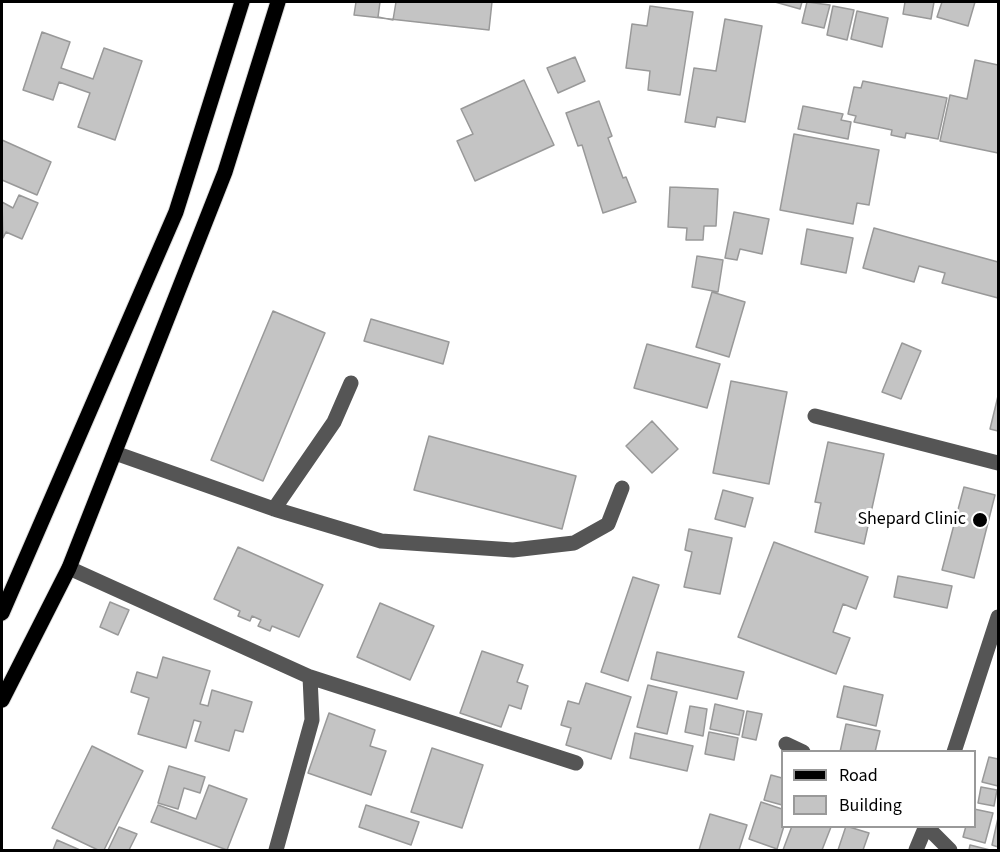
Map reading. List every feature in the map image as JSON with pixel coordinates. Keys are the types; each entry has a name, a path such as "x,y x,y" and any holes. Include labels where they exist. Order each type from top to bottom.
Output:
{"main road":[{"path":"2,613 176,212 242,2"},
{"path":"2,700 69,568 115,453 225,172 278,2"}],"street":[{"path":"274,509 334,422 351,383"},
{"path":"815,416 999,463"},
{"path":"115,453 274,509 381,541 513,550 574,543 608,524 622,488"},
{"path":"69,568 310,677 576,763"},
{"path":"955,750 999,617"},
{"path":"276,850 312,720 310,677"},
{"path":"786,744 799,750"},
{"path":"916,850 925,828"},
{"path":"928,828 950,850"}],"building":[{"path":"356,2 492,2 489,30 354,15"},
{"path":"380,2 396,2 393,20 378,17"},
{"path":"775,2 802,2 800,9"},
{"path":"807,2 830,5 824,28 802,23"},
{"path":"905,2 934,2 931,19 903,14"},
{"path":"942,2 975,2 968,26 937,17"},
{"path":"650,6 693,12 680,95 648,90 650,71 626,68 632,24 647,26"},
{"path":"833,6 854,10 847,40 827,35"},
{"path":"857,11 888,18 882,47 851,39"},
{"path":"725,19 762,26 745,122 717,117 715,127 685,122 694,68 716,71"},
{"path":"42,32 70,42 61,68 93,79 104,48 142,61 115,140 78,127 90,93 59,82 53,100 23,90"},
{"path":"575,57 585,81 558,93 547,68"},
{"path":"975,60 998,65 998,153 940,141 950,95 967,99"},
{"path":"524,80 554,145 475,181 457,141 473,134 461,109"},
{"path":"863,81 947,98 938,139 906,133 905,138 891,135 892,130 854,122 856,116 848,114 854,87 861,88"},
{"path":"599,101 612,136 608,138 623,178 626,177 636,202 603,213 582,145 578,146 566,113"},
{"path":"803,106 843,114 841,120 851,122 848,139 798,129"},
{"path":"794,134 879,150 869,205 857,203 853,224 780,210"},
{"path":"2,140 51,162 37,195 2,180"},
{"path":"670,187 718,189 716,226 704,226 703,240 686,240 687,228 668,227"},
{"path":"19,195 38,203 22,239 6,232 3,238 2,202 13,208"},
{"path":"734,212 769,219 762,254 740,249 737,260 725,258"},
{"path":"874,228 998,262 998,298 942,283 945,273 919,266 914,282 863,268"},
{"path":"807,229 853,238 846,273 801,264"},
{"path":"697,256 723,260 718,292 692,287"},
{"path":"712,292 745,302 729,357 696,347"},
{"path":"273,311 325,333 263,481 211,460"},
{"path":"371,319 449,342 443,364 364,341"},
{"path":"902,343 921,351 901,399 882,392"},
{"path":"647,344 720,364 707,408 634,388"},
{"path":"731,381 787,392 769,484 713,473"},
{"path":"998,396 998,431 990,429"},
{"path":"652,421 678,449 652,473 626,446"},
{"path":"429,436 576,476 562,529 414,490"},
{"path":"828,442 884,454 864,544 815,532 821,503 815,502"},
{"path":"964,487 995,495 974,578 942,570"},
{"path":"723,490 753,498 745,527 715,519"},
{"path":"689,529 732,538 720,594 684,587 692,552 685,550"},
{"path":"774,542 868,577 856,609 843,604 833,632 850,638 836,674 738,637"},
{"path":"238,547 323,585 299,637 272,626 270,631 258,626 261,620 252,616 250,621 238,616 240,611 214,599"},
{"path":"898,576 952,586 947,608 894,597"},
{"path":"633,577 659,585 628,681 601,672"},
{"path":"110,602 129,610 118,635 100,627"},
{"path":"380,603 434,626 410,680 357,657"},
{"path":"482,651 523,665 517,682 528,686 521,709 509,705 501,727 460,713"},
{"path":"657,652 744,672 737,699 651,679"},
{"path":"163,657 210,671 200,704 208,706 212,690 252,702 243,732 235,730 229,751 195,741 201,722 194,720 186,748 138,734 149,698 131,692 137,672 157,678"},
{"path":"586,683 631,697 611,759 566,745 571,728 561,725 568,701 579,704"},
{"path":"648,685 677,692 667,734 637,727"},
{"path":"844,686 883,695 876,726 837,717"},
{"path":"715,704 744,711 739,735 710,729"},
{"path":"690,706 707,709 703,736 685,732"},
{"path":"747,711 762,714 756,740 742,737"},
{"path":"329,713 375,730 370,746 386,751 371,795 308,773"},
{"path":"846,724 880,731 875,750 840,750"},
{"path":"709,732 738,738 734,760 705,754"},
{"path":"635,733 693,746 687,771 630,758"},
{"path":"92,746 143,771 104,850 98,850 52,828"},
{"path":"432,748 483,765 462,828 411,812"},
{"path":"989,757 998,759 998,786 982,782"},
{"path":"169,766 205,777 200,793 184,788 178,809 158,803"},
{"path":"771,775 781,778 781,805 764,800"},
{"path":"209,785 247,799 227,850 151,822 158,805 196,819"},
{"path":"981,787 997,790 994,806 978,803"},
{"path":"761,802 781,809 781,828 783,828 777,849 749,839"},
{"path":"366,805 419,822 411,845 359,827"},
{"path":"976,809 993,813 985,843 963,837 965,828 976,828"},
{"path":"710,814 747,825 739,850 699,850"},
{"path":"998,818 998,847 992,845"},
{"path":"119,827 137,834 129,850 108,850"},
{"path":"791,828 831,828 822,850 783,850"},
{"path":"845,828 869,833 863,850 838,850"},
{"path":"57,840 80,850 53,850"},
{"path":"970,845 990,850 969,850"}],"place":[{"name":"Shepard Clinic","path":"980,520"}]}
